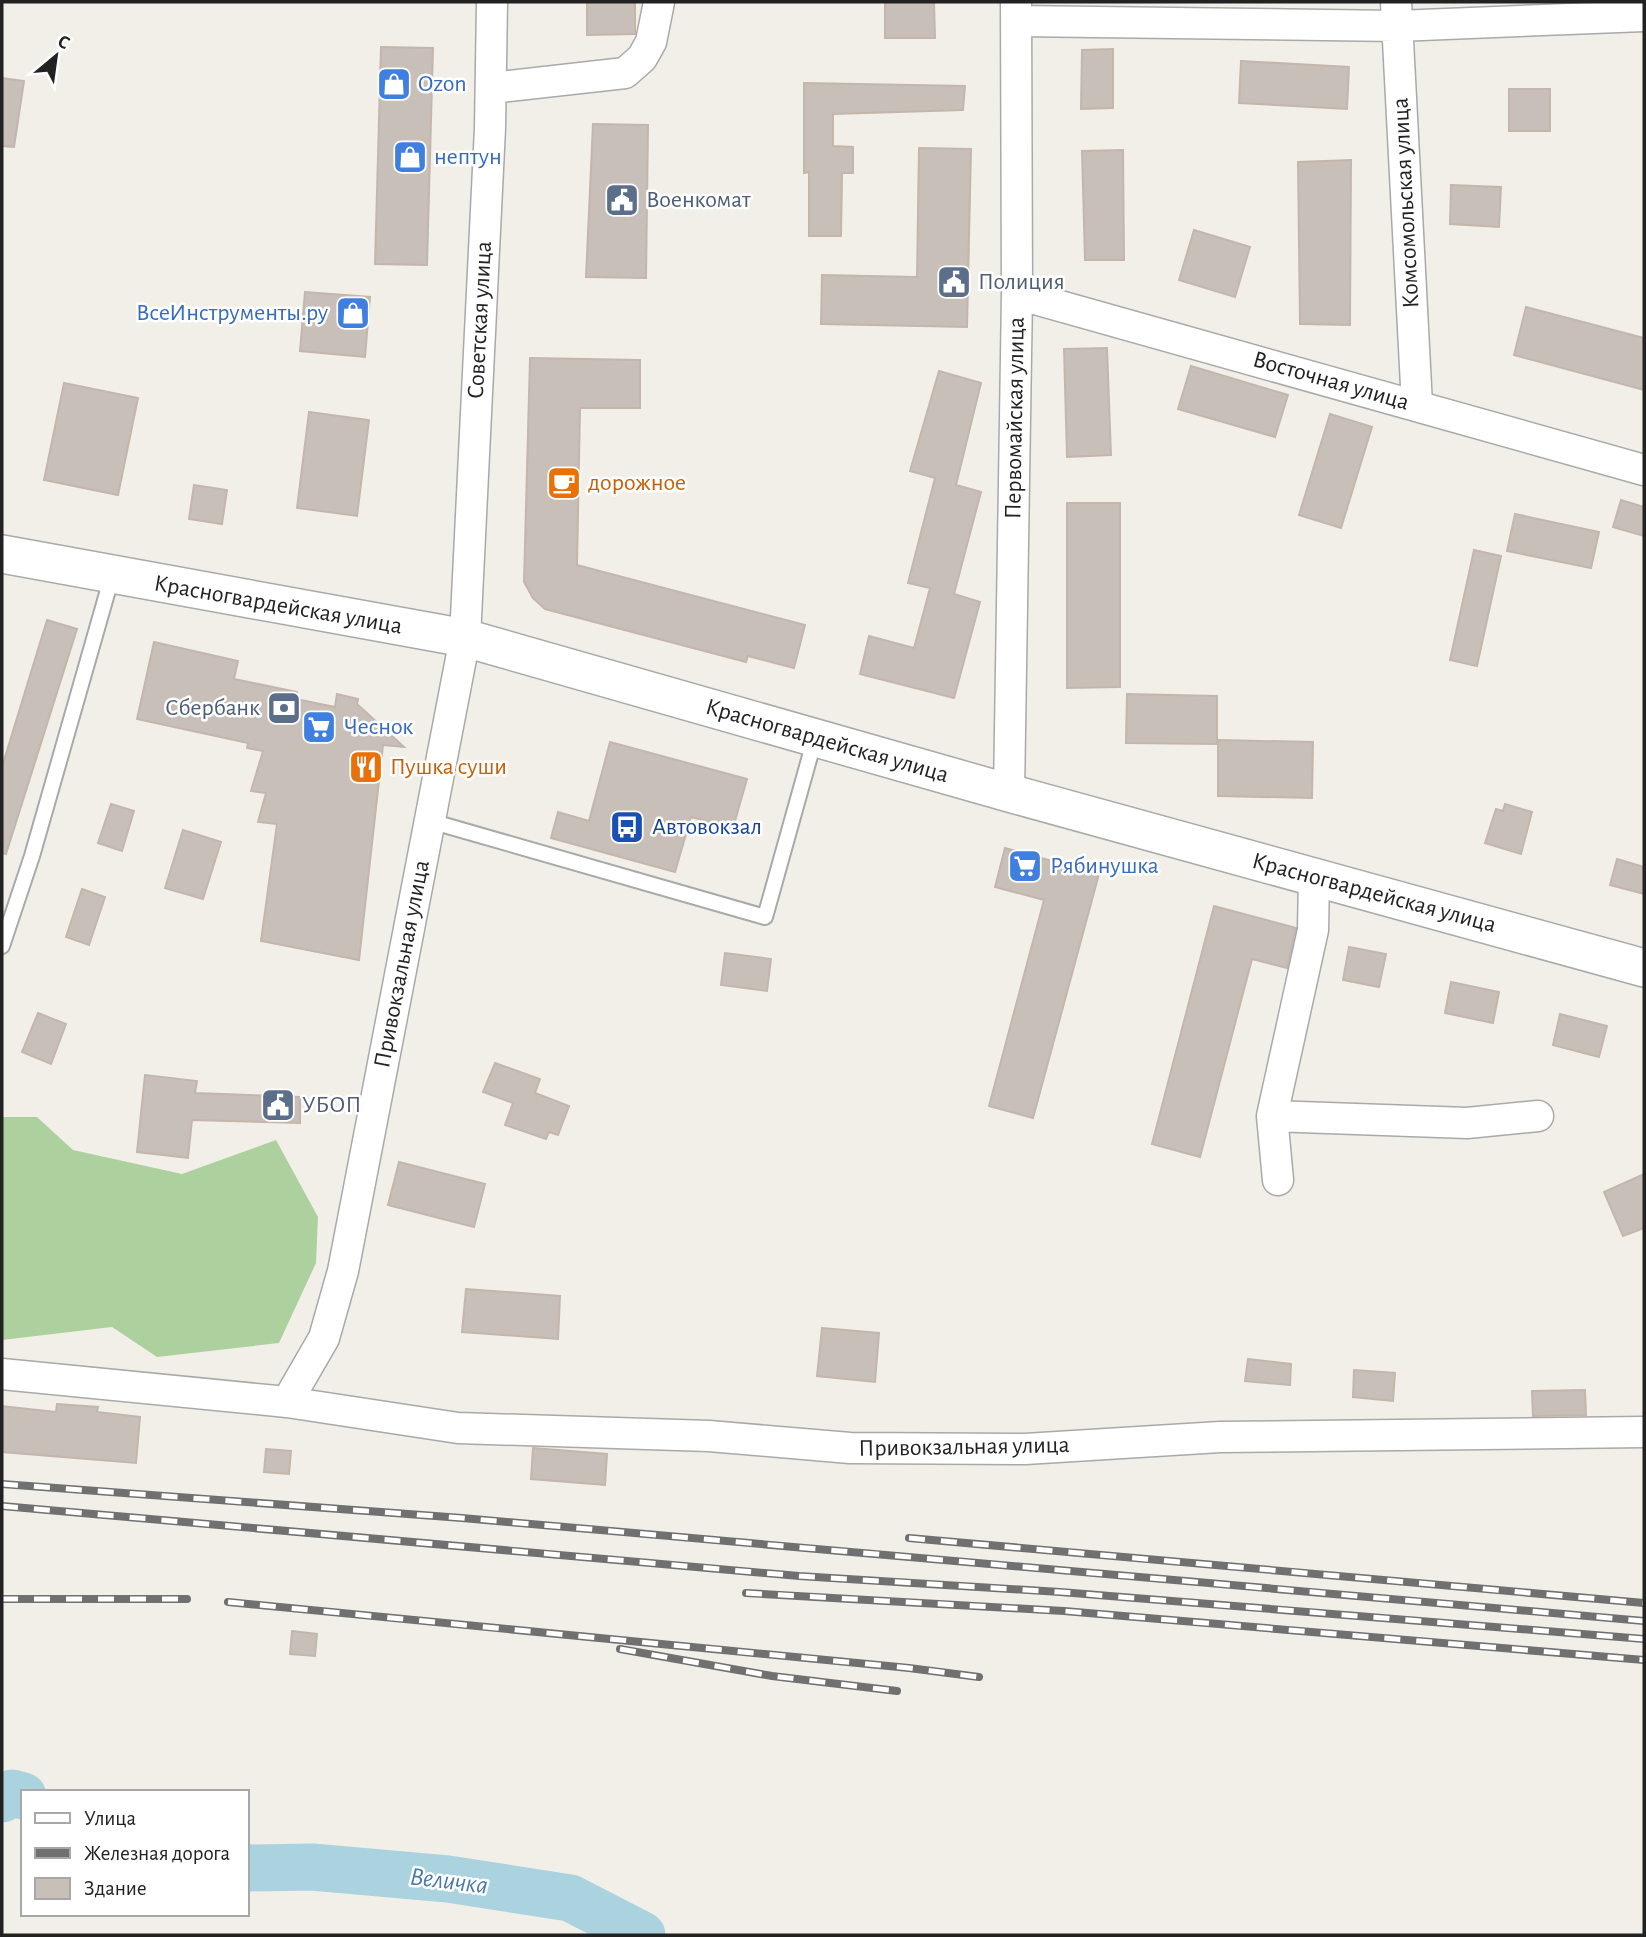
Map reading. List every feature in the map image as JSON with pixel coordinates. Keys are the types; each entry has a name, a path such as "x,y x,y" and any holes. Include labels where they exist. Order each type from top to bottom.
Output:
{"street":[{"name":"Советская улица","path":"465,638 491,88 492,2"},
{"path":"491,88 625,73 642,58 650,42 659,2"},
{"path":"1016,11 1644,16"},
{"name":"Первомайская улица","path":"1009,793 1017,294 1016,11"},
{"name":"Комсомольская улица","path":"1397,14 1417,405"},
{"name":"Восточная улица","path":"1017,294 1644,470"},
{"name":"Красногвардейская улица","path":"2,554 465,638 1009,793 1644,968"},
{"name":"Привокзальная улица","path":"287,1402 324,1338 343,1271 465,638"},
{"path":"1278,1180 1272,1116 1313,930 1314,877"},
{"path":"1272,1116 1467,1123 1538,1116"},
{"name":"Привокзальная улица","path":"2,1374 287,1402 458,1429 709,1436 850,1448 1025,1449 1220,1437 1644,1432"}],"lane":[{"path":"2,947 32,856 113,575"},
{"path":"430,821 765,917 815,738"}],"green space":[{"path":"2,1117 37,1117 73,1150 182,1174 276,1140 318,1217 316,1263 279,1343 157,1357 112,1327 2,1340"}],"building":[{"path":"587,2 635,2 635,34 587,35"},
{"path":"885,2 934,2 935,38 885,38"},
{"path":"381,47 433,48 427,265 375,264"},
{"path":"1113,49 1113,108 1081,109 1082,50"},
{"path":"1241,61 1349,67 1347,109 1239,103"},
{"path":"2,78 24,81 14,147 2,146"},
{"path":"804,83 965,86 963,110 833,114 833,146 853,147 853,173 842,173 841,236 809,236 809,172 804,173"},
{"path":"1509,89 1550,89 1550,131 1509,131"},
{"path":"593,124 648,125 646,278 586,277"},
{"path":"919,148 971,149 967,327 821,324 822,275 917,277"},
{"path":"1123,150 1124,260 1085,260 1082,151"},
{"path":"1351,160 1350,325 1300,324 1298,162"},
{"path":"1451,185 1501,187 1499,227 1450,224"},
{"path":"1194,230 1250,247 1235,297 1179,280"},
{"path":"305,292 370,297 365,357 300,351"},
{"path":"1526,307 1644,338 1644,390 1514,355"},
{"path":"1107,348 1111,455 1067,457 1064,349"},
{"path":"530,358 640,360 640,408 580,408 577,565 805,625 794,668 748,656 746,662 545,609 533,598 524,582"},
{"path":"1191,366 1288,395 1275,437 1178,409"},
{"path":"939,371 981,383 956,485 981,492 954,594 980,602 954,698 860,674 869,636 914,648 930,588 908,583 935,478 910,471"},
{"path":"64,383 138,398 118,495 44,480"},
{"path":"309,412 369,420 357,516 297,508"},
{"path":"1330,414 1372,427 1341,528 1299,515"},
{"path":"194,485 227,490 222,524 189,519"},
{"path":"1621,500 1644,507 1644,536 1613,527"},
{"path":"1067,503 1120,503 1120,687 1067,688"},
{"path":"1515,514 1599,532 1591,568 1507,551"},
{"path":"1474,550 1501,556 1477,666 1450,660"},
{"path":"47,620 77,629 6,854 2,853 2,767"},
{"path":"154,642 238,661 234,679 297,692 296,699 335,707 337,694 358,699 357,704 404,747 383,745 359,960 261,941 277,824 258,822 266,793 251,791 263,751 247,748 248,743 137,719"},
{"path":"1127,694 1217,696 1217,744 1126,743"},
{"path":"1218,740 1313,742 1312,798 1218,796"},
{"path":"610,742 747,779 733,828 691,817 675,872 551,838 558,812 589,821"},
{"path":"111,804 134,811 122,851 98,843"},
{"path":"1505,804 1532,812 1521,854 1485,843 1496,809 1503,811"},
{"path":"183,830 221,842 203,899 165,888"},
{"path":"1005,848 1099,874 1033,1118 989,1106 1044,900 995,887"},
{"path":"1617,859 1644,867 1644,894 1610,885"},
{"path":"82,889 105,897 89,945 66,937"},
{"path":"1214,906 1296,928 1287,968 1252,959 1200,1157 1152,1144"},
{"path":"1349,947 1386,954 1379,987 1343,980"},
{"path":"725,953 771,959 767,991 721,985"},
{"path":"1451,982 1499,992 1493,1023 1445,1013"},
{"path":"38,1013 66,1024 51,1064 22,1052"},
{"path":"1560,1014 1607,1026 1599,1057 1553,1045"},
{"path":"495,1063 540,1079 535,1093 569,1106 558,1135 549,1132 546,1139 505,1125 513,1103 483,1092"},
{"path":"145,1075 197,1081 195,1093 300,1097 300,1123 192,1120 188,1158 137,1152"},
{"path":"399,1162 485,1184 474,1227 388,1205"},
{"path":"1644,1174 1644,1228 1623,1236 1604,1192"},
{"path":"466,1289 560,1296 558,1339 462,1332"},
{"path":"822,1328 879,1333 875,1382 817,1376"},
{"path":"1248,1359 1291,1364 1290,1385 1245,1381"},
{"path":"1354,1370 1395,1373 1393,1401 1353,1397"},
{"path":"1585,1390 1586,1415 1533,1416 1532,1391"},
{"path":"57,1404 98,1407 97,1412 140,1417 136,1463 2,1452 2,1406 56,1412"},
{"path":"533,1448 607,1454 605,1485 531,1479"},
{"path":"266,1449 291,1451 289,1474 264,1472"},
{"path":"292,1631 317,1634 315,1656 290,1654"}],"waterway":[{"name":"Величка","path":"2,1799 12,1793 21,1795"},
{"name":"Величка","path":"248,1868 312,1867 448,1879 570,1898 642,1935"}],"railway":[{"path":"2,1484 462,1518 1644,1621"},
{"path":"2,1506 799,1576 1060,1592 1644,1639"},
{"path":"909,1538 1644,1603"},
{"path":"746,1593 1064,1611 1644,1660"},
{"path":"2,1599 187,1599"},
{"path":"228,1602 979,1677"},
{"path":"620,1649 772,1676 897,1691"}],"place":[{"name":"Ozon","path":"394,84"},
{"name":"нептун","path":"410,157"},
{"name":"Военкомат","path":"622,200"},
{"name":"Полиция","path":"954,282"},
{"name":"ВсеИнструменты.ру","path":"353,313"},
{"name":"дорожное","path":"564,483"},
{"name":"Сбербанк","path":"284,708"},
{"name":"Чеснок","path":"319,727"},
{"name":"Пушка суши","path":"366,767"},
{"name":"Автовокзал","path":"627,827"},
{"name":"Рябинушка","path":"1025,866"},
{"name":"УБОП","path":"278,1105"}]}
